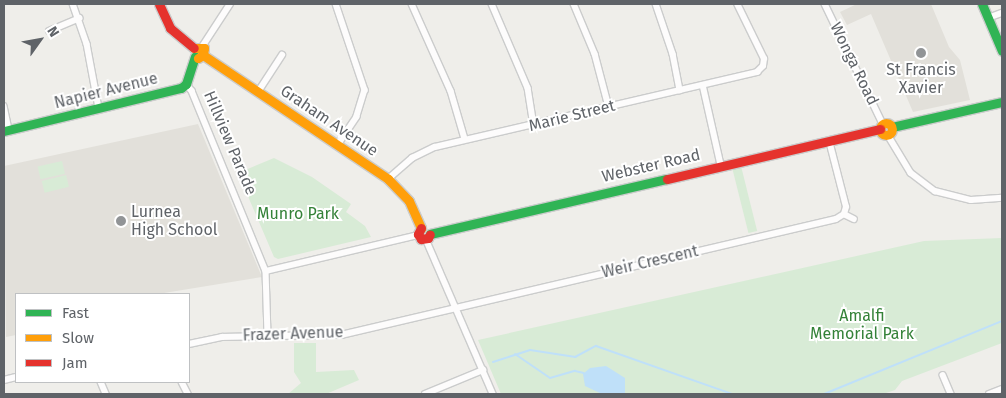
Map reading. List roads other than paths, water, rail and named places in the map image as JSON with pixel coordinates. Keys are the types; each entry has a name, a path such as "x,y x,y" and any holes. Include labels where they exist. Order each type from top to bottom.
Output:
{"street":[{"path":"73,4 87,44 98,108"},
{"path":"158,4 173,33 199,52"},
{"path":"186,84 199,52 230,4"},
{"path":"336,4 365,90 357,116 338,145"},
{"path":"412,4 451,91 465,140"},
{"path":"492,4 528,88 534,125"},
{"path":"574,4 595,54 609,107"},
{"path":"656,4 673,54 680,90"},
{"name":"Marie Street","path":"388,179 421,152 756,72 763,67 763,56 737,4"},
{"name":"Wonga Road","path":"825,4 886,128 911,173 936,191 971,200 1002,198"},
{"path":"982,4 1002,51"},
{"path":"988,18 1002,13"},
{"path":"49,31 79,18"},
{"name":"Graham Avenue","path":"199,52 388,179 409,201 493,394"},
{"path":"258,92 282,55"},
{"name":"Napier Avenue","path":"6,130 186,84"},
{"name":"Hillview Parade","path":"186,84 192,91 266,271"},
{"path":"704,85 721,165"},
{"name":"Webster Road","path":"266,271 1002,102"},
{"path":"4,106 6,130"},
{"path":"829,141 846,207 844,214 854,219"},
{"name":"Weir Crescent","path":"455,307 836,219 844,214"},
{"path":"266,271 268,336"},
{"name":"Frazer Avenue","path":"190,344 222,337 341,334 455,307"},
{"path":"425,394 483,370"},
{"path":"943,375 951,394"},
{"path":"989,394 1002,388"}],"water":[{"path":"606,366 625,378 625,394 602,394 585,386 583,374 590,368"}],"waterway":[{"path":"824,394 1002,321"},
{"path":"493,362 530,350 575,357 596,346 732,394"},
{"path":"515,354 550,378 575,371 584,373"}],"place":[{"name":"St Francis Xavier","path":"921,53"},
{"name":"Lurnea High School","path":"121,221"}],"park label":[{"name":"Munro Park","path":"298,214"},
{"name":"Amalfi Memorial Park","path":"862,325"}]}
